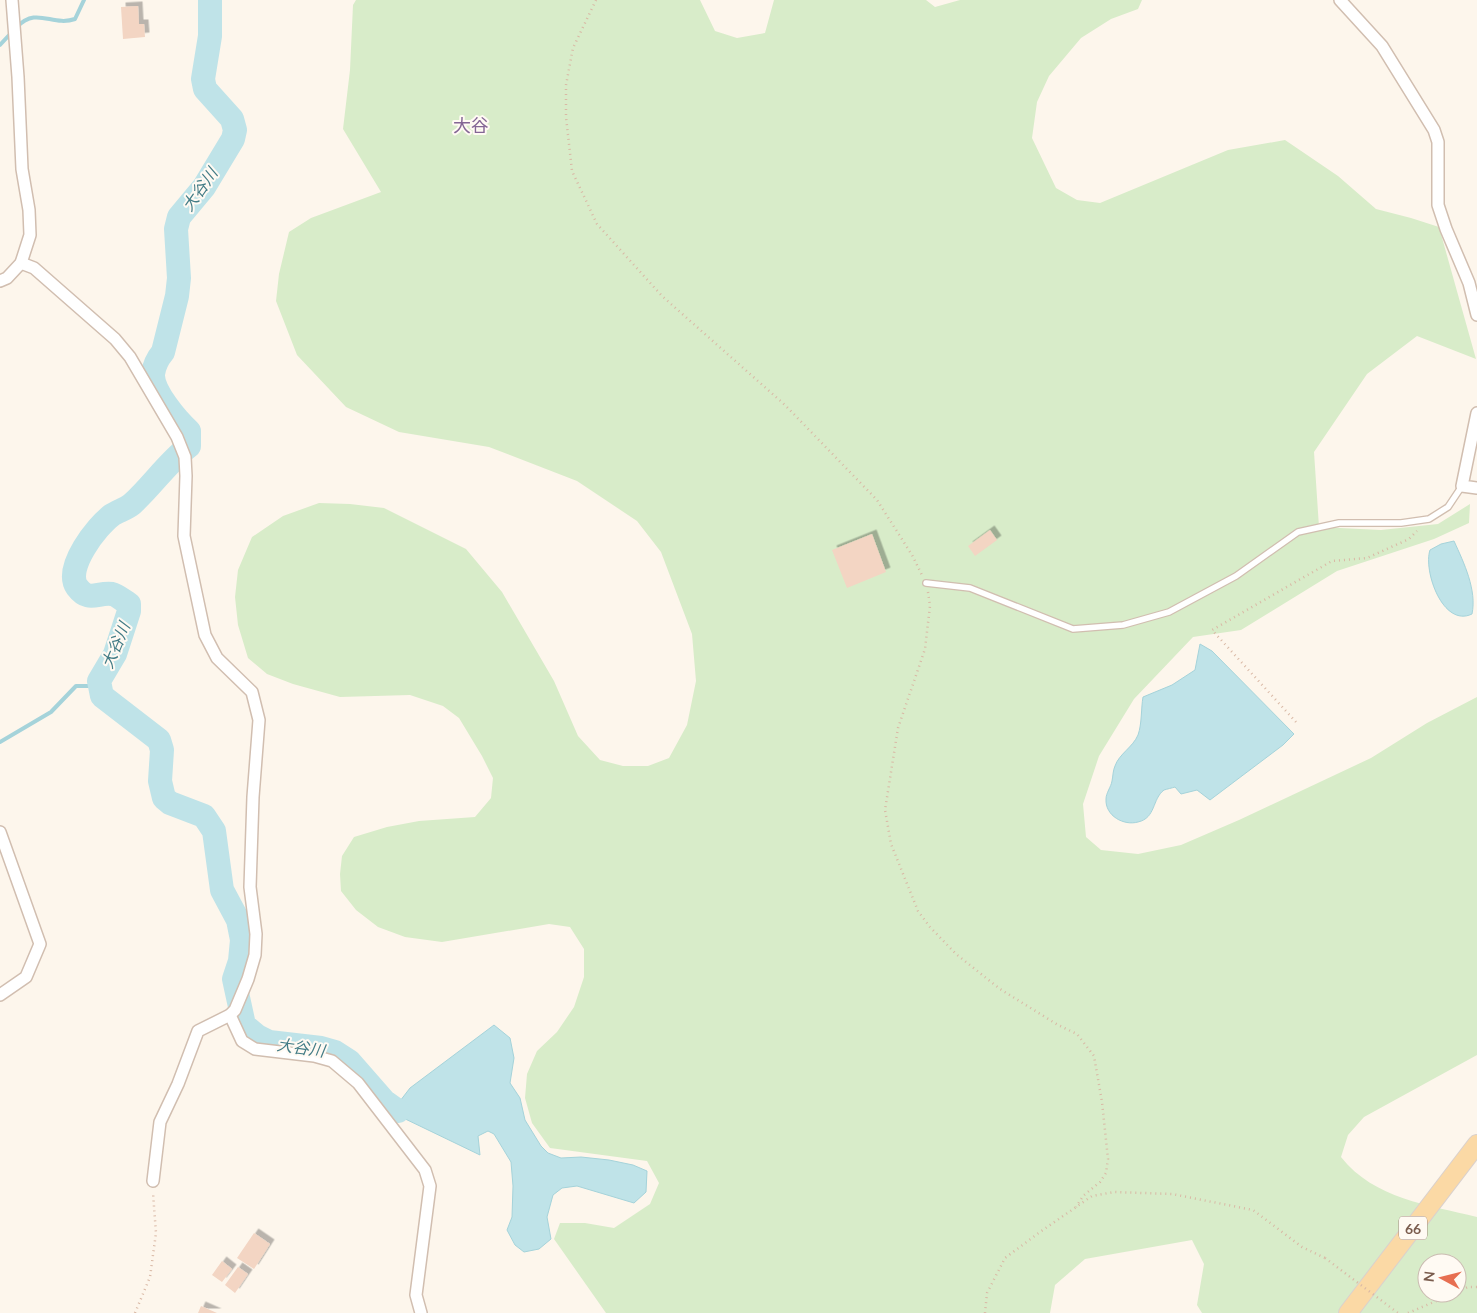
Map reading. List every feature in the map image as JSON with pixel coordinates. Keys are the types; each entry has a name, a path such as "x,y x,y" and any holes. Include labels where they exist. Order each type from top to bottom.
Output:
{"main road":[{"name":"66","path":"1348,1313 1477,1144"}],"street":[{"path":"0,281 7,278 22,263 30,235 29,210 22,169 12,0"},
{"path":"1340,0 1382,46 1434,130 1438,142 1438,205 1469,283 1477,315"},
{"path":"22,263 34,268 115,339 130,357 176,437 185,458 184,536 205,635 217,658 252,692 259,720 250,887 256,934 255,955 248,979 235,1010 230,1015 198,1031 178,1084 160,1122 153,1181"},
{"path":"1477,414 1462,486 1477,488"},
{"path":"0,832 40,944 26,977 0,995"},
{"path":"230,1015 242,1041 255,1049 314,1056 332,1061 358,1083 425,1170 430,1186 416,1295 421,1313"}],"lane":[{"path":"926,583 970,588 1073,629 1123,625 1169,612 1236,576 1298,532 1339,523 1401,523 1429,519 1448,507 1462,486"}],"path":[{"path":"596,0 574,48 566,85 566,117 572,171 597,224 662,296 785,405 877,500 912,555 926,583 930,606 925,649 898,728 885,810 890,844 918,910 930,927 956,954 1000,989 1058,1025 1077,1034 1094,1056 1102,1102 1108,1159 1106,1173 1100,1182 1083,1196 1076,1207"},
{"path":"1296,722 1212,630 1332,561 1367,558 1409,539 1429,519"},
{"path":"135,1313 150,1277 156,1233 153,1181"},
{"path":"985,1313 987,1294 1005,1258 1092,1196 1114,1192 1172,1194 1253,1210 1302,1247 1325,1258 1398,1313"},
{"path":"1408,1313 1432,1303"}],"green space":[{"path":"356,0 700,0 715,31 737,38 765,33 774,0 926,0 935,7 960,0 1142,0 1138,9 1111,19 1081,38 1049,76 1037,102 1032,138 1056,188 1077,200 1100,203 1228,150 1285,140 1338,176 1376,209 1439,227 1476,359 1417,336 1367,374 1314,452 1319,527 1381,530 1438,524 1470,504 1469,523 1434,539 1337,571 1241,630 1193,637 1134,699 1099,756 1083,804 1086,837 1101,850 1138,854 1181,845 1371,758 1427,723 1477,697 1477,1055 1364,1117 1348,1135 1341,1157 1354,1171 1386,1191 1422,1204 1477,1217 1477,1313 1202,1313 1197,1305 1204,1264 1192,1240 1085,1259 1055,1285 1050,1313 606,1313 554,1239 560,1223 585,1223 614,1228 650,1204 659,1183 647,1161 550,1148 532,1123 525,1098 527,1074 537,1051 557,1032 574,1007 584,977 584,949 570,927 549,924 442,942 405,937 378,927 356,910 341,891 342,856 354,837 387,827 419,821 475,817 491,798 493,778 482,756 459,718 443,706 410,695 340,697 293,684 267,674 248,658 238,625 235,597 238,570 252,537 283,516 319,503 384,508 466,549 502,592 554,681 578,736 600,760 623,766 648,766 669,758 687,725 696,681 692,634 661,552 637,521 577,481 489,447 399,432 346,407 297,355 276,301 279,274 289,232 311,218 381,192 343,129 350,70 353,5"}],"water":[{"path":"1454,541 1469,577 1473,596 1472,614 1462,616 1452,613 1444,605 1433,583 1430,571 1430,550 1441,544"},
{"path":"1200,644 1212,651 1294,734 1283,745 1210,800 1197,790 1181,794 1175,787 1164,790 1160,794 1148,817 1144,820 1133,823 1121,821 1112,815 1107,805 1106,797 1117,762 1138,735 1143,697 1172,685 1195,670"},
{"path":"494,1025 510,1038 514,1058 510,1083 520,1098 525,1120 541,1146 548,1153 561,1158 581,1157 609,1160 633,1165 647,1171 646,1192 634,1203 577,1186 562,1188 553,1195 547,1217 551,1239 539,1249 524,1252 515,1245 507,1230 512,1217 513,1186 511,1162 494,1134 488,1131 478,1136 480,1155 397,1115 400,1101 410,1088"}],"building":[{"path":"138,6 139,24 144,24 145,37 123,39 121,7"},
{"path":"990,530 997,540 975,556 968,546"},
{"path":"872,534 886,572 847,588 832,550"},
{"path":"254,1233 270,1244 254,1269 237,1258"},
{"path":"222,1261 232,1269 222,1282 212,1275"},
{"path":"238,1267 248,1274 235,1293 225,1285"},
{"path":"201,1306 217,1313 198,1313"}],"waterway":[{"path":"17,27 24,21 38,17 59,21 75,19 84,0"},
{"name":"大谷川","path":"210,0 210,36 203,79 205,89 232,119 235,130 233,139 204,187 179,217 176,229 179,278 177,296 163,352 156,362 153,374 161,397 172,413 189,431 189,446 132,504 112,515 98,528 78,559 74,579 77,587 85,595 112,594 129,604 129,611 115,654 99,681 102,696 159,740 162,750 160,781 164,798 170,803 204,816 214,831 222,890 238,920 242,940 240,961 234,979 244,1025 257,1036 269,1042 321,1048 335,1052 349,1061 384,1101 398,1111"},
{"path":"0,45 12,32"},
{"path":"0,742 51,712 76,686 99,686"}],"district":[{"name":"大谷","path":"471,125"}]}
